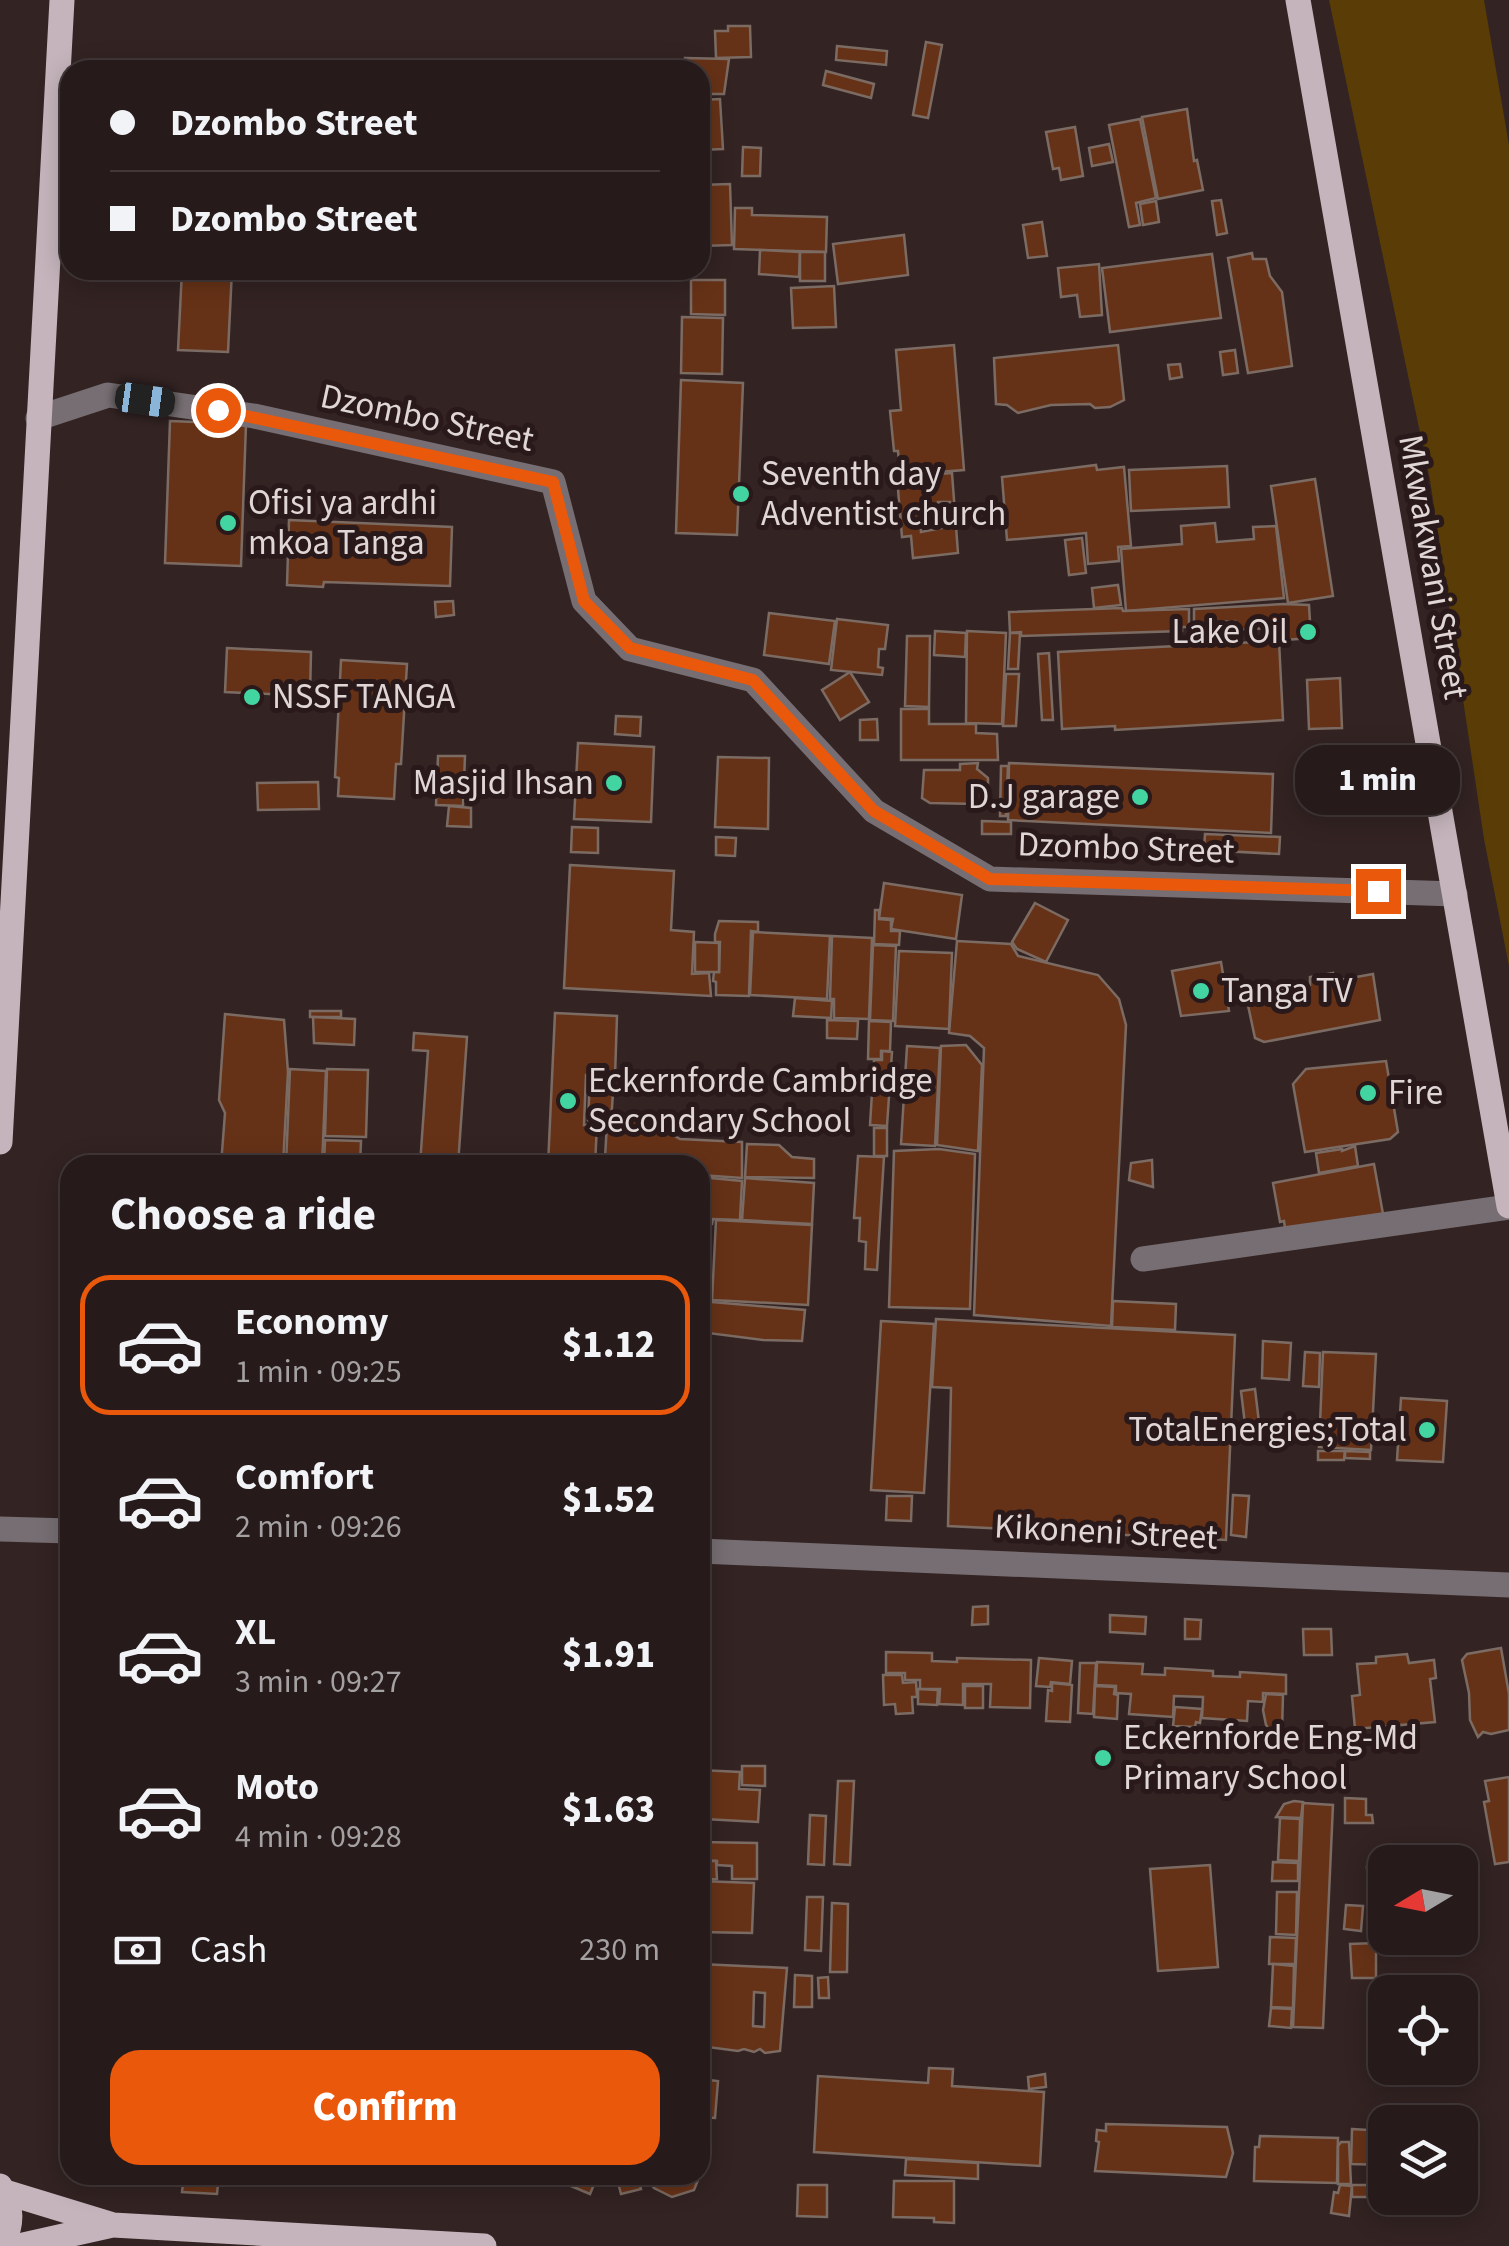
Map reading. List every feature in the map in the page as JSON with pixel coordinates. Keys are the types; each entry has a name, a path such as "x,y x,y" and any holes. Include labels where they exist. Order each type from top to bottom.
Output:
{"main road":[{"path":"0,1142 8,816 38,418 62,0"},
{"name":"Mkwakwani Street","path":"1298,0 1509,1206"},
{"path":"2,2189 113,2225 484,2246"},
{"path":"1,2246 10,2222 2,2189"},
{"path":"19,2246 113,2225"}],"street":[{"name":"Dzombo Street","path":"38,418 108,395 254,416 553,482 584,601 630,648 753,680 874,811 990,879 1455,894"},
{"path":"1144,1259 1509,1206"},
{"path":"0,1529 60,1530"},
{"name":"Kikoneni Street","path":"710,1551 1509,1586"}],"shaded area":[{"path":"1329,0 1484,0 1509,145 1509,966 1484,839 1430,480"}],"building":[{"path":"728,26 750,26 751,57 716,58 715,31 728,31"},
{"path":"926,42 942,45 928,118 913,115"},
{"path":"837,46 887,51 886,65 836,60"},
{"path":"729,59 724,94 710,94 710,60 685,60"},
{"path":"826,71 874,84 871,98 823,85"},
{"path":"720,99 723,149 710,150 710,100"},
{"path":"1187,109 1194,161 1197,160 1203,190 1158,199 1142,117"},
{"path":"1140,119 1156,198 1136,203 1140,225 1129,227 1109,125"},
{"path":"1075,127 1083,176 1061,180 1059,168 1053,169 1046,132"},
{"path":"1109,144 1113,162 1092,166 1089,148"},
{"path":"743,147 761,148 760,176 742,176"},
{"path":"730,184 732,245 710,246 710,185"},
{"path":"1221,200 1227,233 1217,235 1212,201"},
{"path":"1156,201 1159,222 1143,225 1140,204"},
{"path":"735,208 752,208 752,215 827,217 826,252 734,249"},
{"path":"1042,222 1047,256 1028,258 1023,225"},
{"path":"904,235 908,275 838,284 833,244"},
{"path":"760,250 800,252 799,277 759,274"},
{"path":"800,252 825,252 825,281 800,281"},
{"path":"1252,253 1253,259 1266,259 1270,276 1282,292 1292,366 1248,373 1228,258"},
{"path":"1212,254 1221,318 1110,332 1102,268"},
{"path":"1099,264 1102,315 1080,317 1077,295 1061,297 1058,268"},
{"path":"182,280 232,280 228,352 178,350"},
{"path":"691,280 725,280 725,315 691,314"},
{"path":"834,286 836,327 793,328 791,288"},
{"path":"682,317 723,318 722,374 681,373"},
{"path":"954,345 964,470 900,475 890,411 901,410 896,350"},
{"path":"1118,345 1124,400 1110,407 1051,405 1018,413 1007,405 996,404 994,358"},
{"path":"1235,350 1238,373 1223,375 1220,352"},
{"path":"1180,364 1182,377 1170,379 1168,365"},
{"path":"681,380 743,383 737,535 676,533"},
{"path":"170,421 246,424 241,566 165,563"},
{"path":"1096,465 1097,470 1124,467 1131,546 1118,547 1119,561 1088,564 1086,533 1007,540 1002,477"},
{"path":"1227,466 1229,507 1131,511 1129,470"},
{"path":"952,473 958,553 913,558 911,536 902,537 897,477","holes":["938,502 950,502 952,526 921,532 920,509 938,508"]},
{"path":"1315,479 1333,596 1288,603 1271,486"},
{"path":"289,520 452,527 450,586 324,582 323,587 287,585"},
{"path":"1215,523 1217,542 1254,539 1253,527 1276,526 1284,598 1126,611 1121,549 1182,544 1181,526"},
{"path":"1082,538 1086,573 1069,575 1065,540"},
{"path":"1118,585 1121,605 1094,608 1092,588"},
{"path":"453,601 454,615 436,617 435,602"},
{"path":"1309,605 1311,638 1270,641 1269,628 1236,630 1235,621 1194,624 1194,609"},
{"path":"1189,609 1189,627 1182,627 1182,631 1021,636 1021,632 1010,633 1009,612"},
{"path":"769,613 835,621 829,664 764,655"},
{"path":"837,619 888,625 885,649 879,649 878,667 883,668 882,675 831,670"},
{"path":"935,631 966,633 965,657 934,655"},
{"path":"967,631 1006,633 1002,724 966,723"},
{"path":"1010,633 1020,633 1018,669 1008,669"},
{"path":"907,636 930,636 929,707 905,706"},
{"path":"1279,641 1283,720 1115,730 1115,726 1062,729 1058,652"},
{"path":"227,648 311,652 310,696 225,692"},
{"path":"1049,653 1053,720 1042,720 1038,654"},
{"path":"341,660 407,664 401,764 396,764 394,799 338,796 339,778 335,777"},
{"path":"850,672 869,702 840,720 822,690"},
{"path":"1006,674 1019,674 1016,726 1003,726"},
{"path":"1340,678 1342,728 1309,729 1307,680"},
{"path":"901,709 929,709 929,724 976,724 976,733 997,734 998,760 901,760"},
{"path":"616,716 641,717 640,736 615,734"},
{"path":"877,719 878,740 860,740 860,720"},
{"name":"Masjid Ihsan","path":"578,743 654,747 651,822 574,819"},
{"path":"438,756 465,756 463,806 436,805"},
{"path":"1343,756 1347,809 1309,809 1304,760"},
{"path":"718,757 769,758 768,829 715,827"},
{"path":"978,763 977,769 988,778 988,798 977,804 930,803 922,798 924,770 960,770 960,764"},
{"name":"D.J garage","path":"1009,763 1273,774 1271,833 1008,820"},
{"path":"1001,766 1008,766 1006,816 1000,816"},
{"path":"318,782 319,809 258,810 257,783"},
{"path":"449,806 471,808 471,827 447,826"},
{"path":"982,821 1011,822 1011,834 982,834"},
{"path":"572,827 598,828 598,853 571,852"},
{"path":"1205,834 1280,837 1279,854 1204,850"},
{"path":"716,837 736,838 735,856 716,855"},
{"path":"570,865 674,871 671,930 694,932 692,974 709,973 711,996 564,988"},
{"path":"884,883 962,895 956,939 891,929 893,919 879,918"},
{"path":"1035,903 1068,920 1046,962 1017,949 1012,942"},
{"path":"875,910 879,910 879,919 891,920 891,931 900,931 899,945 874,944"},
{"path":"719,921 758,922 758,932 751,931 749,996 716,995 713,981 714,972 719,972 720,942 715,942 715,934"},
{"path":"753,932 830,936 827,999 750,995"},
{"path":"832,936 872,938 869,1019 834,1018 834,999 830,999"},
{"path":"957,941 1011,944 1018,956 1098,975 1119,999 1126,1025 1111,1326 974,1315 984,1048 970,1036 949,1033"},
{"path":"695,942 719,943 719,972 695,972"},
{"path":"873,945 896,946 893,1021 870,1020"},
{"path":"899,951 952,953 949,1029 895,1026"},
{"name":"Tanga TV","path":"1221,962 1229,1011 1181,1016 1172,971"},
{"path":"1333,973 1334,981 1373,974 1380,1020 1264,1042 1255,1038 1246,996 1310,985 1310,977"},
{"path":"795,998 832,1001 831,1018 793,1016"},
{"path":"310,1011 341,1011 341,1017 310,1017"},
{"name":"Eckernforde Cambridge Secondary School","path":"555,1013 617,1016 615,1077 586,1075 584,1125 597,1125 596,1155 548,1155"},
{"path":"225,1014 284,1020 288,1072 284,1155 222,1155 225,1113 219,1100"},
{"path":"313,1017 355,1019 354,1045 314,1043"},
{"path":"827,1020 858,1021 857,1039 827,1038"},
{"path":"869,1021 891,1022 890,1051 881,1051 881,1059 868,1059"},
{"path":"414,1033 467,1037 459,1155 421,1155 428,1051 413,1050"},
{"path":"966,1045 982,1065 978,1151 937,1145 941,1046"},
{"path":"907,1046 940,1048 935,1146 901,1144"},
{"path":"882,1051 892,1052 887,1126 870,1125 874,1060 882,1060"},
{"path":"1386,1061 1398,1132 1390,1139 1305,1152 1293,1084 1306,1069"},
{"path":"290,1069 326,1071 322,1155 286,1155"},
{"path":"327,1069 368,1070 366,1137 325,1136"},
{"path":"590,1077 614,1078 611,1122 588,1120"},
{"path":"614,1115 660,1115 661,1128 680,1139 742,1142 742,1178 710,1176 710,1155 605,1155 607,1123 613,1122"},
{"path":"874,1128 887,1128 887,1156 874,1156"},
{"path":"325,1140 361,1141 360,1155 324,1155"},
{"path":"747,1144 779,1145 792,1157 814,1159 814,1178 745,1177"},
{"path":"1355,1146 1358,1166 1319,1173 1316,1153"},
{"path":"939,1149 975,1154 970,1309 889,1307 894,1151"},
{"path":"858,1156 884,1157 877,1270 865,1269 866,1242 859,1241 860,1218 854,1218"},
{"path":"1152,1160 1153,1187 1129,1180 1131,1163"},
{"path":"1374,1164 1383,1214 1285,1228 1284,1221 1280,1222 1273,1183"},
{"path":"710,1178 742,1181 740,1220 713,1219 712,1224"},
{"path":"745,1178 814,1183 812,1224 742,1220"},
{"path":"716,1220 812,1225 808,1305 712,1300"},
{"path":"1113,1301 1176,1304 1175,1330 1112,1327"},
{"path":"710,1302 805,1310 802,1341 710,1333"},
{"path":"936,1319 1235,1335 1226,1540 948,1526 951,1388 932,1387"},
{"path":"881,1321 934,1324 924,1493 871,1490"},
{"path":"1263,1341 1291,1343 1289,1380 1262,1378"},
{"path":"1305,1352 1320,1353 1319,1387 1303,1386"},
{"path":"1323,1352 1376,1354 1371,1450 1319,1447"},
{"path":"1255,1389 1261,1439 1247,1441 1241,1391"},
{"path":"1401,1398 1447,1401 1443,1462 1397,1460"},
{"path":"1318,1451 1345,1451 1344,1460 1318,1460"},
{"path":"1345,1451 1370,1452 1370,1459 1345,1458"},
{"path":"1233,1495 1249,1496 1246,1537 1231,1535"},
{"path":"887,1496 912,1496 911,1521 886,1520"},
{"path":"988,1606 988,1624 972,1625 973,1607"},
{"path":"1110,1615 1146,1617 1145,1634 1110,1632"},
{"path":"1185,1619 1201,1620 1200,1639 1185,1639"},
{"path":"1303,1629 1331,1629 1332,1655 1304,1655"},
{"path":"1501,1648 1509,1694 1509,1730 1483,1732 1478,1737 1470,1720 1462,1660 1467,1654"},
{"path":"886,1652 932,1653 932,1661 1031,1660 1030,1708 990,1707 991,1684 963,1684 963,1705 939,1704 940,1689 920,1689 920,1680 905,1680 905,1673 886,1673"},
{"path":"1407,1654 1409,1663 1434,1660 1436,1678 1430,1679 1435,1722 1355,1729 1352,1696 1360,1695 1357,1664 1376,1663 1376,1657"},
{"path":"1039,1658 1072,1661 1070,1684 1051,1682 1050,1687 1036,1686"},
{"path":"1097,1662 1143,1664 1142,1674 1165,1675 1165,1668 1213,1671 1213,1676 1240,1677 1240,1672 1286,1675 1286,1694 1263,1693 1263,1702 1248,1701 1247,1721 1202,1718 1203,1697 1174,1696 1173,1717 1129,1714 1131,1694 1116,1693 1116,1686 1096,1685"},
{"path":"1080,1663 1096,1663 1093,1714 1078,1713"},
{"path":"883,1675 902,1675 903,1683 916,1682 913,1713 896,1714 895,1704 884,1705"},
{"path":"1052,1683 1072,1685 1070,1722 1046,1721"},
{"path":"965,1686 983,1686 983,1708 965,1708"},
{"path":"1095,1686 1115,1687 1117,1719 1094,1717"},
{"path":"918,1689 938,1690 937,1705 918,1704"},
{"path":"1266,1694 1283,1695 1282,1731 1266,1725"},
{"path":"1175,1707 1202,1709 1200,1723 1196,1722 1195,1727 1173,1726"},
{"path":"742,1766 765,1766 765,1786 742,1785"},
{"path":"710,1770 740,1772 739,1789 760,1790 758,1822 710,1819"},
{"path":"1509,1777 1509,1862 1495,1864 1484,1802 1489,1801 1485,1781"},
{"path":"838,1781 854,1781 850,1865 834,1864"},
{"path":"1345,1798 1366,1799 1366,1815 1372,1815 1373,1823 1345,1823"},
{"path":"1303,1802 1301,1818 1276,1817 1284,1804"},
{"path":"1303,1803 1333,1805 1323,2028 1293,2027"},
{"path":"810,1815 826,1816 824,1865 808,1864"},
{"path":"1280,1818 1300,1819 1299,1861 1278,1860"},
{"path":"710,1842 757,1843 757,1879 732,1879 732,1866 717,1865 717,1861 710,1861"},
{"path":"710,1861 716,1861 717,1879 710,1879"},
{"path":"1273,1862 1298,1863 1298,1881 1272,1881"},
{"path":"1210,1865 1218,1967 1158,1971 1150,1869"},
{"path":"710,1881 754,1883 752,1933 710,1932"},
{"path":"1277,1892 1297,1892 1296,1935 1276,1934"},
{"path":"807,1897 823,1897 821,1951 805,1950"},
{"path":"832,1903 848,1904 847,1972 830,1972"},
{"path":"1346,1905 1363,1906 1361,1931 1344,1929"},
{"path":"1270,1937 1296,1938 1295,1964 1269,1964"},
{"path":"1368,1943 1368,1955 1376,1955 1376,1975 1352,1978 1350,1944"},
{"path":"710,1964 787,1968 780,2051 710,2047","holes":["754,1992 765,1993 764,2027 753,2026"]},
{"path":"1273,1964 1294,1966 1293,2008 1271,2007"},
{"path":"795,1975 812,1976 812,2007 794,2007"},
{"path":"828,1977 829,1998 819,1998 818,1978"},
{"path":"1271,2008 1292,2009 1291,2028 1269,2026"},
{"path":"929,2068 953,2069 952,2086 1044,2092 1040,2166 814,2152 818,2076 928,2083"},
{"path":"1045,2074 1046,2087 1029,2089 1028,2077"},
{"path":"710,2080 718,2081 715,2118 710,2118"},
{"path":"1106,2124 1227,2127 1233,2153 1226,2177 1095,2171 1097,2130 1106,2131"},
{"path":"1352,2129 1368,2130 1368,2164 1351,2164"},
{"path":"1260,2136 1338,2138 1337,2183 1254,2181 1255,2147 1259,2147"},
{"path":"1341,2142 1349,2142 1351,2184 1338,2184"},
{"path":"906,2159 978,2163 978,2179 905,2175"},
{"path":"894,2181 954,2181 954,2223 934,2222 934,2218 893,2217"},
{"path":"183,2185 218,2185 217,2194 182,2192"},
{"path":"569,2185 594,2185 590,2194"},
{"path":"619,2185 640,2185 641,2189 621,2194"},
{"path":"652,2185 696,2185 694,2190 672,2197"},
{"path":"798,2185 827,2185 827,2217 797,2216"},
{"path":"1340,2185 1352,2186 1349,2216 1331,2213 1334,2192 1338,2193"},
{"path":"1352,2185 1368,2185 1368,2197 1352,2197"}],"place":[{"name":"Seventh day Adventist church","path":"741,494"},
{"name":"Ofisi ya ardhi mkoa Tanga","path":"228,523"},
{"name":"Lake Oil","path":"1308,632"},
{"name":"NSSF TANGA","path":"252,697"},
{"name":"Masjid Ihsan","path":"614,783"},
{"name":"D.J garage","path":"1140,797"},
{"name":"Tanga TV","path":"1201,991"},
{"name":"Fire","path":"1368,1093"},
{"name":"Eckernforde Cambridge Secondary School","path":"568,1101"},
{"name":"TotalEnergies;Total","path":"1427,1430"},
{"name":"Eckernforde Eng-Md Primary School","path":"1103,1758"}],"route":[{"path":"218,410 553,482 584,601 630,648 753,680 874,811 990,879 1378,891"}]}
